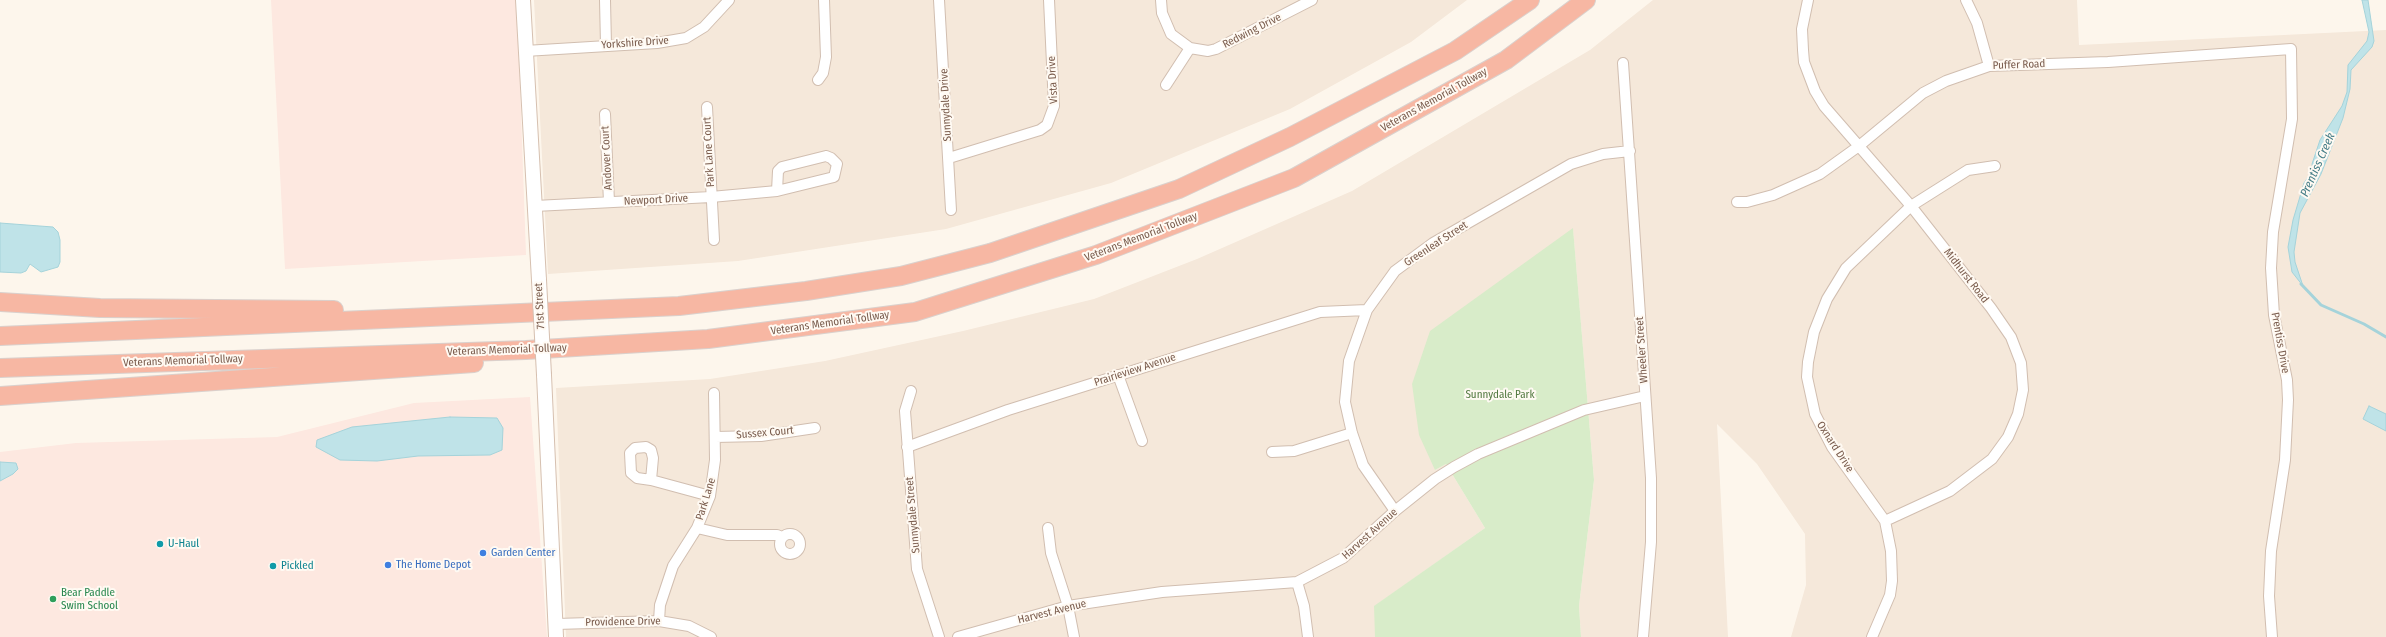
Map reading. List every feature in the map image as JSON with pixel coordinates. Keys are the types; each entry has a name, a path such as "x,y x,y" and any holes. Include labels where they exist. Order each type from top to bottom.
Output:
{"highway":[{"path":"0,336 679,306 806,291 893,277 990,253 1179,189 1290,137 1455,51 1530,0"},
{"name":"Veterans Memorial Tollway","path":"0,368 526,350 708,339 915,312 1096,256 1294,178 1506,60 1586,0"},
{"path":"0,302 100,308 356,310 387,319"},
{"path":"0,396 473,363 526,350"}],"street":[{"name":"71st Street","path":"523,0 544,375 556,631"},
{"path":"605,0 606,45"},
{"name":"Yorkshire Drive","path":"525,51 606,45 657,44 686,38 704,27 729,0"},
{"path":"818,80 823,73 826,58 824,0"},
{"name":"Sunnydale Drive","path":"939,0 951,210"},
{"name":"Vista Drive","path":"949,158 1040,130 1047,125 1054,106 1049,0"},
{"path":"1161,0 1162,13 1171,34 1190,48 1166,85"},
{"name":"Redwing Drive","path":"1190,48 1208,51 1216,49 1312,0"},
{"name":"Midhurst Road","path":"1808,0 1803,20 1802,41 1804,62 1810,80 1824,106 1911,206 2006,328 2018,353 2023,390 2014,426 1992,459 1950,491 1885,520"},
{"path":"1966,0 1977,23 1989,66"},
{"name":"Puffer Road","path":"1737,202 1747,202 1773,195 1820,174 1859,146 1923,93 1946,81 1989,66 2080,64 2291,49"},
{"name":"Prentiss Drive","path":"2272,637 2269,596 2270,559 2285,460 2288,400 2287,380 2274,315 2271,268 2273,232 2292,119 2291,49"},
{"name":"Wheeler Street","path":"1624,63 1652,510 1643,637"},
{"name":"Park Lane Court","path":"707,107 714,240"},
{"name":"Andover Court","path":"606,114 609,202"},
{"name":"Greenleaf Street","path":"1395,511 1363,465 1352,434 1345,402 1346,374 1352,348 1367,310 1395,271 1433,243 1571,164 1603,154 1630,151"},
{"name":"Newport Drive","path":"535,206 711,197 776,191 830,179 836,174 837,164 832,158 826,156 782,167 778,171 776,191"},
{"name":"Oxnard Drive","path":"1872,637 1887,605 1892,581 1892,551 1885,520 1819,425 1808,390 1808,362 1814,332 1820,313 1836,282 1846,268 1911,206 1968,170 1995,166"},
{"name":"Prairieview Avenue","path":"908,447 1008,410 1320,312 1367,310"},
{"path":"1118,376 1142,441"},
{"name":"Sunnydale Street","path":"911,391 905,412 917,569 939,637"},
{"name":"Park Lane","path":"659,620 660,604 673,566 697,528 710,496 714,477 714,392"},
{"name":"Harvest Avenue","path":"958,637 1068,606 1162,592 1297,582 1343,558 1395,511 1435,479 1478,454 1584,410 1645,396"},
{"name":"Sussex Court","path":"715,437 761,436 815,428"},
{"path":"1272,452 1294,451 1352,434"},
{"path":"651,480 710,496"},
{"path":"697,528 727,535 777,535 782,537"},
{"path":"1048,528 1051,553 1068,606 1074,637"},
{"path":"1297,582 1304,606 1308,637"},
{"name":"Providence Drive","path":"556,631 659,620 688,626 711,637"}],"shaded area":[{"path":"271,0 517,0 526,255 285,269"},
{"path":"534,0 1467,0 1411,42 1290,109 1111,183 946,229 738,261 548,274"},
{"path":"1653,0 2077,0 2079,45 2386,30 2386,637 1791,637 1806,585 1805,534 1757,464 1717,424 1728,637 1581,637 1579,606 1594,480 1573,229 1435,470 1446,464 1485,528 1375,606 1375,637 566,637 556,388 710,379 825,361 963,331 1094,299 1197,259 1352,191 1590,50"},
{"path":"530,397 547,637 0,637 0,452 76,443 277,437 414,403"}],"green space":[{"name":"Sunnydale Park","path":"1573,228 1594,480 1579,606 1581,637 1375,637 1374,606 1485,528 1446,464 1435,470 1419,435 1412,384 1430,331"}],"water":[{"path":"2362,0 2368,0 2374,41 2372,47 2351,70 2350,89 2343,118 2321,174 2300,213 2294,252 2295,262 2303,286 2292,272 2288,247 2293,220 2304,183 2313,170 2312,164 2320,140 2342,106 2347,92 2348,65 2367,41 2369,32"},
{"path":"0,223 53,227 58,232 60,240 60,262 58,267 41,272 30,264 26,271 21,273 0,272"},
{"path":"2369,406 2386,414 2386,431 2363,419"},
{"path":"450,417 497,418 503,428 502,450 490,455 418,456 377,461 340,460 316,447 317,440 352,427"},
{"path":"0,462 16,463 18,469 13,474 0,481"}],"waterway":[{"name":"Prentiss Creek","path":"2301,284 2321,305 2364,324 2386,337"}],"place":[{"name":"U-Haul","path":"160,544"},
{"name":"Garden Center","path":"483,553"},
{"name":"The Home Depot","path":"388,565"},
{"name":"Pickled","path":"273,566"},
{"name":"Bear Paddle Swim School","path":"53,599"}]}
